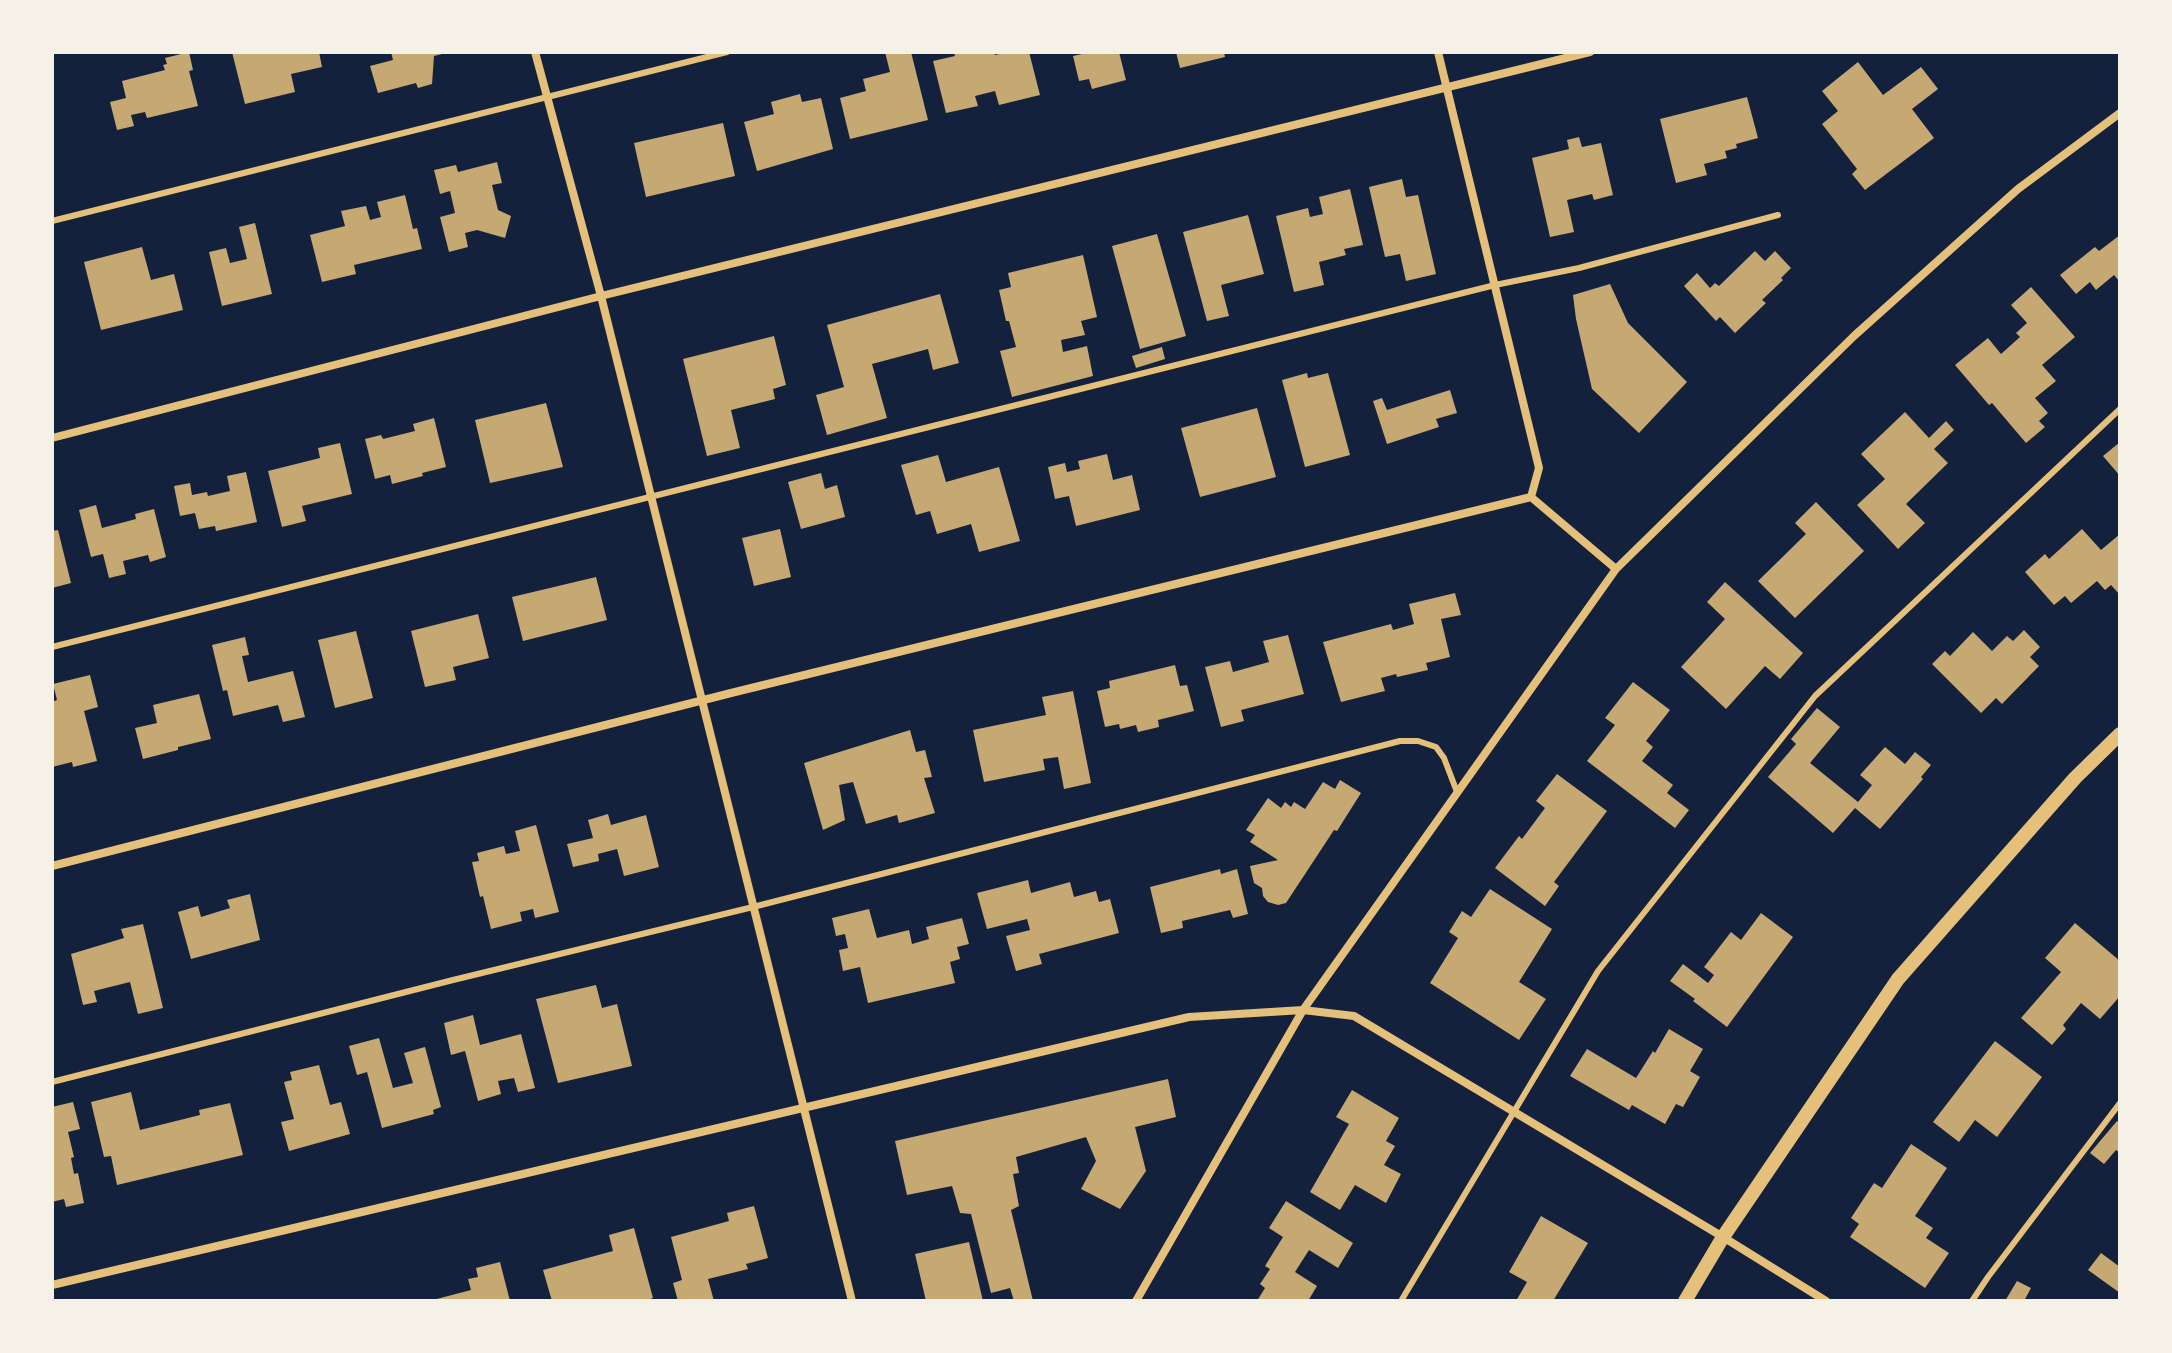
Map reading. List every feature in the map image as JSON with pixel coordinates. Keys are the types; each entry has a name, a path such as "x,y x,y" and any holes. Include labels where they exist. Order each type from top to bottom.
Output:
{"street":[{"path":"535,52 601,296 852,1301"},
{"path":"1438,52 1539,468 1531,497"},
{"path":"52,438 601,296 1590,52"},
{"path":"1136,1301 1303,1010 1616,569 1854,336 2018,189 2120,113"},
{"path":"1531,497 1616,569"},
{"path":"52,866 701,701 1531,497"},
{"path":"1685,1301 1723,1237 1898,979 2075,778 2120,734"},
{"path":"52,1285 1189,1017 1303,1010 1354,1016 1826,1301"}],"lane":[{"path":"52,221 727,52"},
{"path":"52,647 1495,285 1579,268 1778,215"},
{"path":"1401,1301 1598,971 1815,696 2120,409"},
{"path":"52,1082 1400,741 1418,741 1436,747 1444,758 1457,792"},
{"path":"1972,1301 2120,1103"}],"building":[{"path":"189,52 193,70 189,71 198,106 147,118 145,112 131,115 134,126 117,130 110,102 126,98 122,81 165,70 165,58"},
{"path":"232,52 319,52 322,67 291,74 295,92 245,104"},
{"path":"391,52 446,53 434,56 432,84 418,88 416,83 378,93 370,66 393,60"},
{"path":"885,52 911,52 928,120 850,139 840,98 866,91 863,79 890,72"},
{"path":"954,52 994,52 995,55 1029,52 1040,95 999,105 995,91 975,96 978,106 946,113 933,61 955,56"},
{"path":"1091,52 1119,52 1126,80 1092,89 1089,79 1079,81 1073,56"},
{"path":"1176,52 1224,52 1225,57 1180,68"},
{"path":"1858,62 1883,95 1921,67 1938,89 1912,109 1934,138 1865,190 1852,174 1857,169 1822,124 1838,111 1822,91"},
{"path":"800,94 802,102 821,98 833,149 757,171 744,122 774,114 771,102"},
{"path":"1747,97 1758,138 1736,144 1737,148 1725,151 1727,158 1704,164 1707,175 1676,183 1660,119"},
{"path":"723,123 735,176 646,197 634,143"},
{"path":"1579,137 1582,147 1601,143 1613,195 1594,200 1592,194 1567,200 1574,232 1550,237 1532,158 1569,149 1567,140"},
{"path":"497,162 502,183 492,185 498,210 511,216 505,238 477,230 465,233 468,247 449,252 440,217 455,213 450,191 440,194 434,170 456,165 458,172"},
{"path":"1402,179 1406,197 1418,195 1436,274 1406,281 1400,254 1385,257 1369,187"},
{"path":"1350,189 1363,245 1344,249 1346,255 1319,262 1324,285 1294,292 1276,216 1308,208 1310,217 1323,214 1319,197"},
{"path":"405,195 413,229 417,228 422,249 354,265 356,274 322,282 310,235 345,226 341,211 366,206 370,220 381,217 377,202"},
{"path":"1248,215 1264,274 1221,285 1229,316 1207,321 1183,232"},
{"path":"255,223 272,294 222,306 209,252 226,248 230,263 247,259 239,227"},
{"path":"1157,234 1186,336 1140,349 1112,246"},
{"path":"2120,235 2120,282 2114,275 2096,290 2090,282 2076,294 2060,275 2095,247 2099,251"},
{"path":"142,247 151,280 174,274 183,310 101,330 84,262"},
{"path":"1755,251 1765,261 1775,251 1791,268 1762,300 1766,303 1735,333 1720,317 1716,321 1684,286 1697,273 1710,288 1715,283 1719,286"},
{"path":"1083,255 1097,317 1081,321 1085,335 1061,340 1063,352 1087,346 1093,376 1012,397 1000,351 1016,347 999,290 1011,287 1008,273"},
{"path":"1610,284 1628,323 1687,382 1639,433 1592,389 1576,319 1573,295"},
{"path":"2031,287 2075,337 2042,365 2056,381 2035,398 2048,413 2039,421 2045,427 2026,443 1955,365 1988,338 2001,354 2020,337 2016,333 2027,323 2011,305"},
{"path":"940,294 959,363 933,370 928,349 872,364 887,418 827,435 816,395 844,387 827,325"},
{"path":"774,336 786,385 773,389 775,399 731,410 740,448 707,456 683,359"},
{"path":"1162,347 1165,359 1136,368 1132,356"},
{"path":"1307,373 1308,378 1328,373 1350,455 1305,467 1282,380"},
{"path":"1450,390 1457,413 1436,419 1439,427 1387,444 1373,401 1382,398 1387,410"},
{"path":"546,403 563,467 490,483 475,420"},
{"path":"1257,408 1276,477 1200,497 1181,428"},
{"path":"1905,412 1929,438 1946,421 1954,430 1934,449 1948,463 1906,504 1925,523 1898,549 1857,505 1885,479 1861,454"},
{"path":"434,418 446,467 392,484 390,475 375,479 365,439 381,435 383,439 415,431 413,424"},
{"path":"2120,442 2120,476 2103,456"},
{"path":"340,443 352,494 302,506 306,521 282,527 268,471 320,458 318,448"},
{"path":"1107,454 1113,480 1132,475 1140,510 1076,526 1069,496 1055,499 1048,467 1065,463 1067,472 1080,469 1078,461"},
{"path":"938,455 946,482 999,467 1020,541 979,552 971,524 937,534 930,511 916,515 901,465"},
{"path":"246,472 257,522 216,531 215,526 199,529 195,513 180,516 174,486 190,483 192,495 207,492 208,496 230,491 227,476"},
{"path":"821,473 825,489 837,485 845,517 801,529 788,482"},
{"path":"1816,502 1864,551 1795,618 1758,581 1806,534 1795,523"},
{"path":"96,505 102,528 136,519 135,514 154,509 166,557 150,562 148,555 123,561 126,574 109,578 103,554 91,557 79,510"},
{"path":"780,529 791,577 754,586 742,538"},
{"path":"2082,529 2101,550 2120,534 2120,595 2111,585 2105,590 2097,581 2071,603 2065,596 2054,605 2025,572 2045,554 2049,559"},
{"path":"58,530 71,583 52,588 52,531"},
{"path":"596,577 607,620 523,641 512,597"},
{"path":"1725,582 1803,653 1780,679 1765,666 1726,709 1681,667 1725,619 1707,602"},
{"path":"1455,593 1461,615 1441,619 1450,657 1426,663 1428,670 1381,678 1385,691 1341,702 1323,642 1391,624 1393,630 1414,624 1409,604"},
{"path":"478,614 489,658 453,667 456,680 425,687 411,631"},
{"path":"2024,630 2040,647 2030,657 2039,666 2002,704 1996,698 1981,713 1932,664 1945,651 1950,656 1973,632 1992,651 2007,636 2013,641"},
{"path":"356,631 373,698 335,708 318,640"},
{"path":"1288,635 1304,694 1241,710 1244,721 1221,727 1205,667 1230,661 1233,672 1269,662 1263,641"},
{"path":"245,637 249,655 242,656 248,682 293,671 305,717 283,722 278,705 233,716 227,690 223,691 212,645"},
{"path":"1175,665 1180,686 1187,685 1194,711 1158,720 1159,727 1138,732 1136,725 1120,729 1119,724 1105,727 1097,691 1110,688 1109,681"},
{"path":"90,675 98,707 84,711 97,761 73,767 72,762 52,767 52,702 57,700 53,684"},
{"path":"1633,682 1670,710 1646,741 1653,747 1642,761 1673,785 1667,793 1689,810 1675,828 1587,761 1615,725 1605,718"},
{"path":"1073,691 1091,783 1064,789 1058,757 1043,759 1045,770 984,782 973,730 1046,715 1042,697"},
{"path":"199,694 211,739 143,759 135,728 157,723 153,705"},
{"path":"1817,708 1840,727 1810,763 1858,802 1872,785 1860,775 1885,747 1905,764 1915,752 1931,765 1921,777 1923,779 1880,829 1855,808 1833,833 1768,777 1796,744 1791,739"},
{"path":"910,730 916,752 925,750 932,777 924,778 935,813 899,823 897,815 866,824 853,782 839,785 845,820 823,830 804,763"},
{"path":"1557,774 1607,811 1554,882 1559,886 1545,906 1495,868 1545,808 1536,801"},
{"path":"1340,780 1361,793 1286,903 1278,905 1268,902 1262,888 1254,883 1250,866 1278,860 1250,842 1255,835 1246,830 1268,798 1281,808 1285,802 1291,807 1294,802 1305,809 1323,782 1335,789"},
{"path":"608,814 611,825 646,815 659,867 624,876 617,849 598,854 599,861 573,867 567,844 593,838 588,820"},
{"path":"536,825 559,912 535,918 533,909 520,912 522,921 491,929 472,862 479,861 477,853 504,846 506,854 520,851 515,831"},
{"path":"1220,869 1221,874 1237,869 1248,914 1233,918 1230,910 1182,921 1183,928 1161,933 1150,887"},
{"path":"1028,880 1031,893 1070,882 1074,897 1096,891 1099,902 1110,899 1119,933 1039,954 1042,964 1016,971 1006,936 1030,930 1027,919 987,929 977,893"},
{"path":"1490,889 1552,929 1519,982 1546,999 1519,1040 1430,983 1458,938 1449,932 1462,911 1471,917"},
{"path":"250,894 260,940 191,959 178,912 198,906 201,917 230,908 227,900"},
{"path":"869,909 877,938 909,930 912,944 929,939 926,927 962,918 969,944 957,947 960,959 950,962 955,983 868,1003 860,967 843,971 839,950 848,948 845,934 836,936 832,918"},
{"path":"1761,913 1793,937 1727,1027 1670,981 1683,964 1708,983 1714,975 1704,967 1731,932 1741,940"},
{"path":"2075,923 2120,961 2120,996 2100,1019 2081,1003 2063,1025 2066,1029 2052,1045 2021,1018 2061,972 2045,958"},
{"path":"143,924 163,1008 138,1014 130,982 94,991 97,1002 83,1005 71,954 124,938 121,929"},
{"path":"596,985 602,1008 617,1004 632,1066 558,1083 536,999"},
{"path":"473,1015 480,1045 521,1034 535,1088 518,1092 514,1078 498,1081 501,1094 478,1101 465,1051 451,1055 444,1023"},
{"path":"1669,1029 1703,1049 1690,1071 1700,1077 1683,1107 1676,1104 1665,1124 1632,1105 1629,1110 1570,1076 1587,1049 1636,1078"},
{"path":"379,1038 393,1088 413,1083 404,1053 425,1047 441,1107 433,1110 434,1114 382,1128 367,1072 357,1075 349,1046"},
{"path":"1995,1041 2042,1077 1997,1137 1975,1120 1959,1142 1933,1122"},
{"path":"319,1065 330,1105 341,1102 350,1134 289,1151 281,1122 294,1119 284,1082 292,1080 290,1072"},
{"path":"1168,1079 1176,1117 1135,1127 1146,1171 1120,1209 1081,1189 1096,1161 1086,1137 1016,1157 1019,1173 1013,1174 1019,1206 1011,1210 1033,1301 1014,1301 1010,1288 991,1293 971,1214 960,1213 952,1186 907,1195 895,1141"},
{"path":"1352,1090 1399,1118 1386,1141 1395,1146 1384,1165 1401,1174 1386,1203 1355,1185 1340,1210 1310,1192 1349,1124 1336,1117"},
{"path":"131,1092 140,1130 200,1115 199,1110 230,1103 243,1155 117,1185 111,1156 104,1157 91,1102"},
{"path":"73,1102 80,1129 68,1132 74,1157 71,1158 74,1174 78,1173 84,1203 66,1207 64,1199 52,1202 52,1107"},
{"path":"2117,1121 2120,1123 2120,1153 2116,1150 2104,1164 2090,1153"},
{"path":"1911,1144 1947,1168 1915,1216 1933,1228 1926,1238 1949,1253 1925,1288 1850,1237 1859,1224 1851,1218 1874,1183 1882,1188"},
{"path":"1286,1201 1353,1243 1338,1268 1309,1250 1295,1272 1317,1286 1308,1301 1257,1301 1265,1288 1260,1284 1270,1269 1265,1266 1283,1237 1269,1228"},
{"path":"754,1206 768,1258 746,1264 748,1269 708,1279 714,1301 678,1301 673,1283 682,1280 671,1237 729,1221 727,1213"},
{"path":"1541,1216 1588,1243 1553,1301 1516,1301 1527,1282 1509,1272"},
{"path":"634,1228 653,1298 644,1301 552,1301 543,1270 613,1251 609,1235"},
{"path":"969,1242 983,1301 926,1301 915,1254"},
{"path":"2101,1253 2120,1267 2120,1293 2088,1270"},
{"path":"500,1262 510,1301 429,1301 471,1290 468,1279 478,1277 476,1268"},
{"path":"2017,1281 2031,1288 2024,1301 2005,1301"}]}
